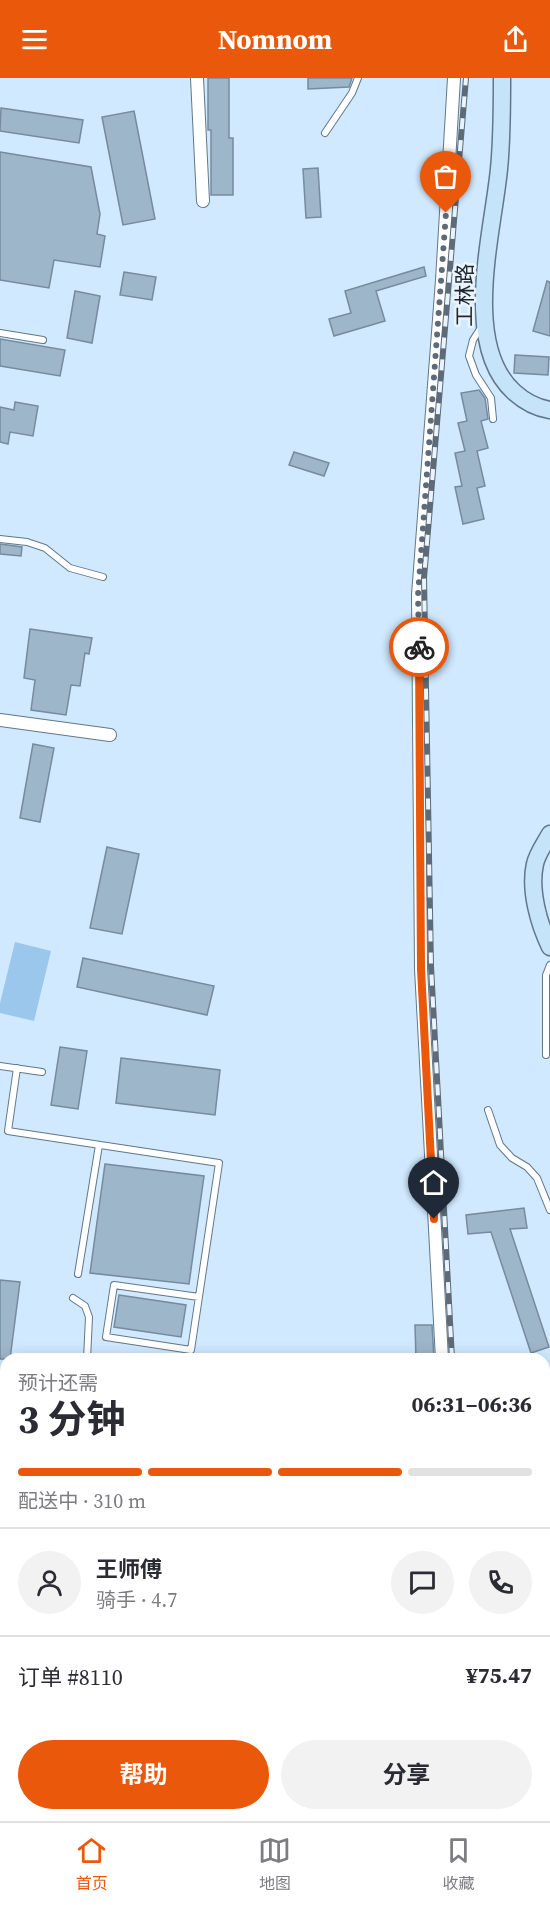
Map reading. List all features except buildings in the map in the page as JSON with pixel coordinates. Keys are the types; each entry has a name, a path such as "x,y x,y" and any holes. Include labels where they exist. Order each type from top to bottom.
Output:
{"street":[{"path":"197,78 203,201"},
{"path":"442,1353 421,969 418,595 442,280 454,78"},
{"name":"工林路","path":"502,78 499,169 485,278 488,346 494,366 503,382 520,397 540,409 550,410"},
{"path":"0,720 110,735"},
{"path":"550,834 535,863 534,891 542,931 550,947"}],"lane":[{"path":"325,133 352,93 358,78"},
{"path":"486,320 473,340 470,356 476,375 491,398 493,419"},
{"path":"0,333 43,340"},
{"path":"0,539 27,542 45,548 70,568 103,577"},
{"path":"546,1055 546,975 550,965"},
{"path":"0,1066 42,1072"},
{"path":"17,1068 8,1131 219,1163 199,1297 191,1350 106,1338 114,1284 199,1297"},
{"path":"488,1110 500,1145 537,1178 550,1210"},
{"path":"78,1274 99,1145"},
{"path":"73,1298 86,1306 89,1317 87,1353"}],"shaded area":[{"path":"15,942 51,951 34,1021 0,1013 0,1003"}],"railway":[{"path":"452,1353 431,966 424,578 466,78"}],"way so far":[{"path":"419,647 418,595 446,213"}],"route":[{"path":"419,647 421,969 434,1219"}]}
